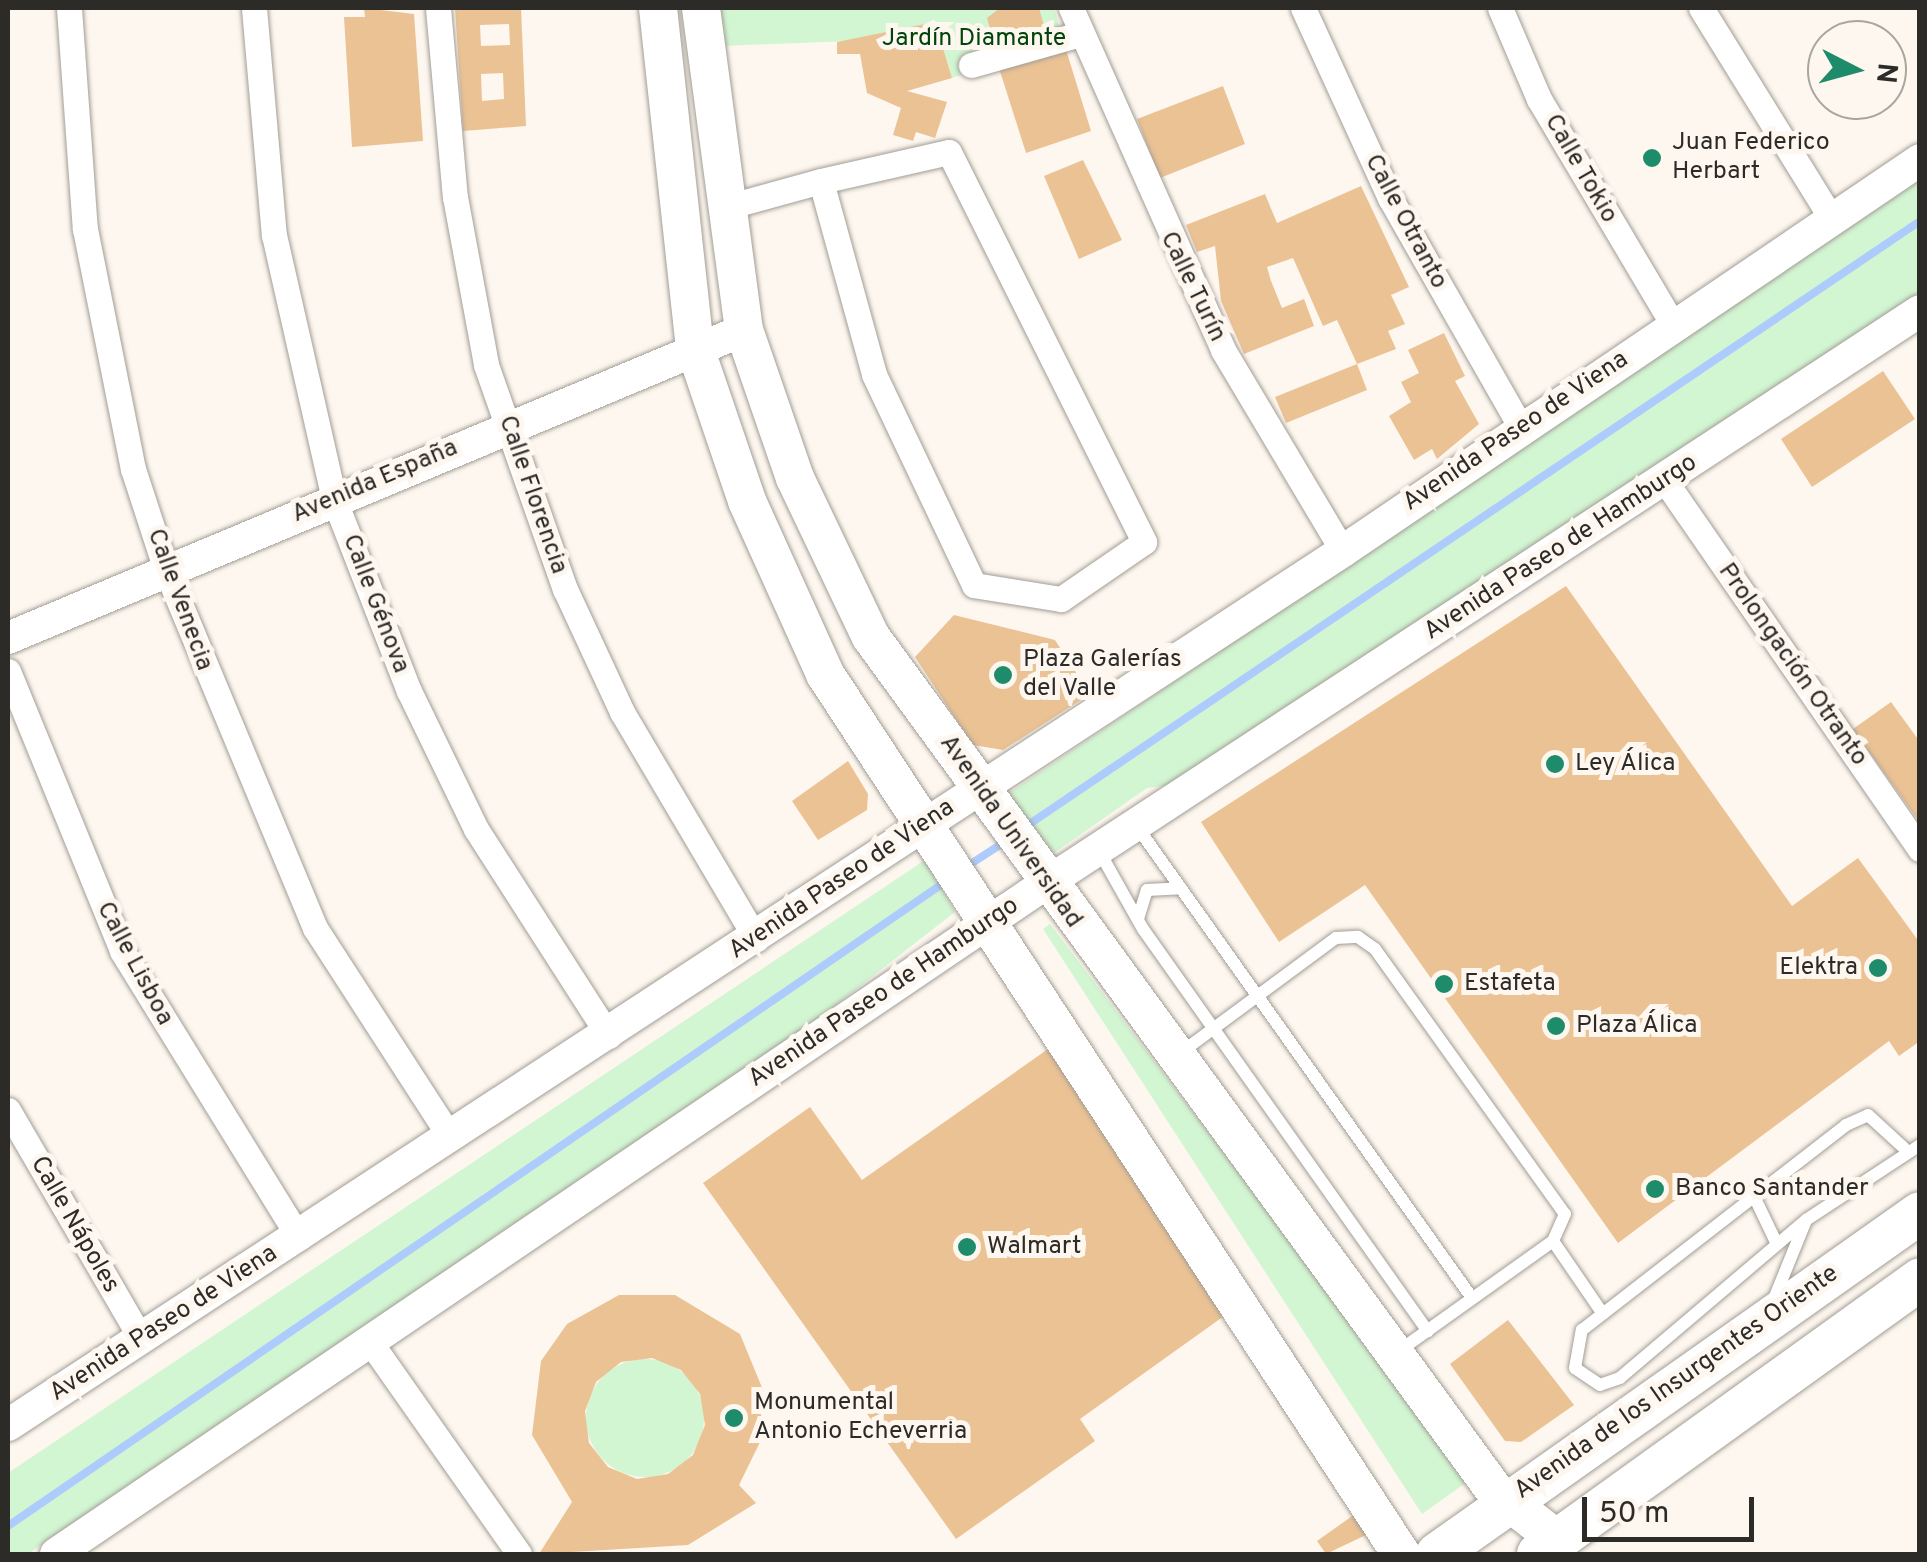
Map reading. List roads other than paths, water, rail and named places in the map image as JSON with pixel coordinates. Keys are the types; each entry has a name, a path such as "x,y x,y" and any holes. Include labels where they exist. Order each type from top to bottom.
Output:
{"highway":[{"name":"Avenida de los Insurgentes Oriente","path":"1437,1554 1766,1317 1920,1213"},
{"path":"1553,1550 1917,1283"}],"main road":[{"path":"658,8 695,348 747,502 825,674 1401,1554"},
{"name":"Avenida Universidad","path":"701,8 723,208 744,330 795,478 871,637 1036,872 1507,1504 1553,1550"}],"street":[{"name":"Calle Venecia","path":"69,8 86,229 133,470 166,570 315,928 451,1138"},
{"name":"Calle Génova","path":"254,8 274,234 334,498 409,690 476,829 609,1036"},
{"name":"Calle Florencia","path":"438,8 455,197 486,364 564,589 622,712 756,939"},
{"name":"Calle Turín","path":"1072,8 1080,34 1223,350 1342,551"},
{"name":"Calle Otranto","path":"1303,8 1390,198 1522,429"},
{"name":"Calle Tokio","path":"1500,8 1539,100 1673,324"},
{"path":"1701,8 1832,218"},
{"path":"971,65 1080,34"},
{"path":"723,208 821,182 950,152 1144,542 1061,600 974,585 874,374 821,182"},
{"name":"Avenida Paseo de Viena","path":"8,1425 756,939 931,840 1342,551 1920,160"},
{"name":"Avenida Paseo de Hamburgo","path":"56,1554 1036,872 1098,849 1665,481 1920,310"},
{"name":"Avenida España","path":"8,638 334,498 744,330"},
{"name":"Prolongación Otranto","path":"1665,481 1920,849"},
{"name":"Calle Lisboa","path":"8,671 122,950 299,1238"},
{"name":"Calle Nápoles","path":"8,1110 142,1340"},
{"path":"368,1339 519,1554"}],"lane":[{"path":"1135,824 1472,1298"},
{"path":"1098,849 1139,922 1428,1331"},
{"path":"1139,922 1148,890 1181,888"},
{"path":"1174,1058 1336,938 1368,941 1565,1214 1552,1241 1397,1353"},
{"path":"1904,1148 1861,1115 1752,1192 1575,1338 1571,1358 1581,1377 1600,1384 1620,1378 1776,1242 1904,1148 1920,1146"},
{"path":"1752,1192 1776,1242"},
{"path":"1766,1317 1806,1220"},
{"path":"1552,1241 1603,1314"}],"waterway":[{"path":"1025,827 1920,221"},
{"path":"963,869 1006,841"},
{"path":"8,1526 948,880"}],"place":[{"name":"Juan Federico Herbart","path":"1652,158"},
{"name":"Plaza Galerías del Valle","path":"1003,675"},
{"name":"Ley Álica","path":"1555,764"},
{"name":"Elektra","path":"1878,968"},
{"name":"Estafeta","path":"1444,984"},
{"name":"Plaza Álica","path":"1556,1026"},
{"name":"Banco Santander","path":"1655,1189"},
{"name":"Walmart","path":"967,1247"},
{"name":"Monumental Antonio Echeverria","path":"734,1418"}],"park label":[{"name":"Jardín Diamante","path":"974,39"}]}
